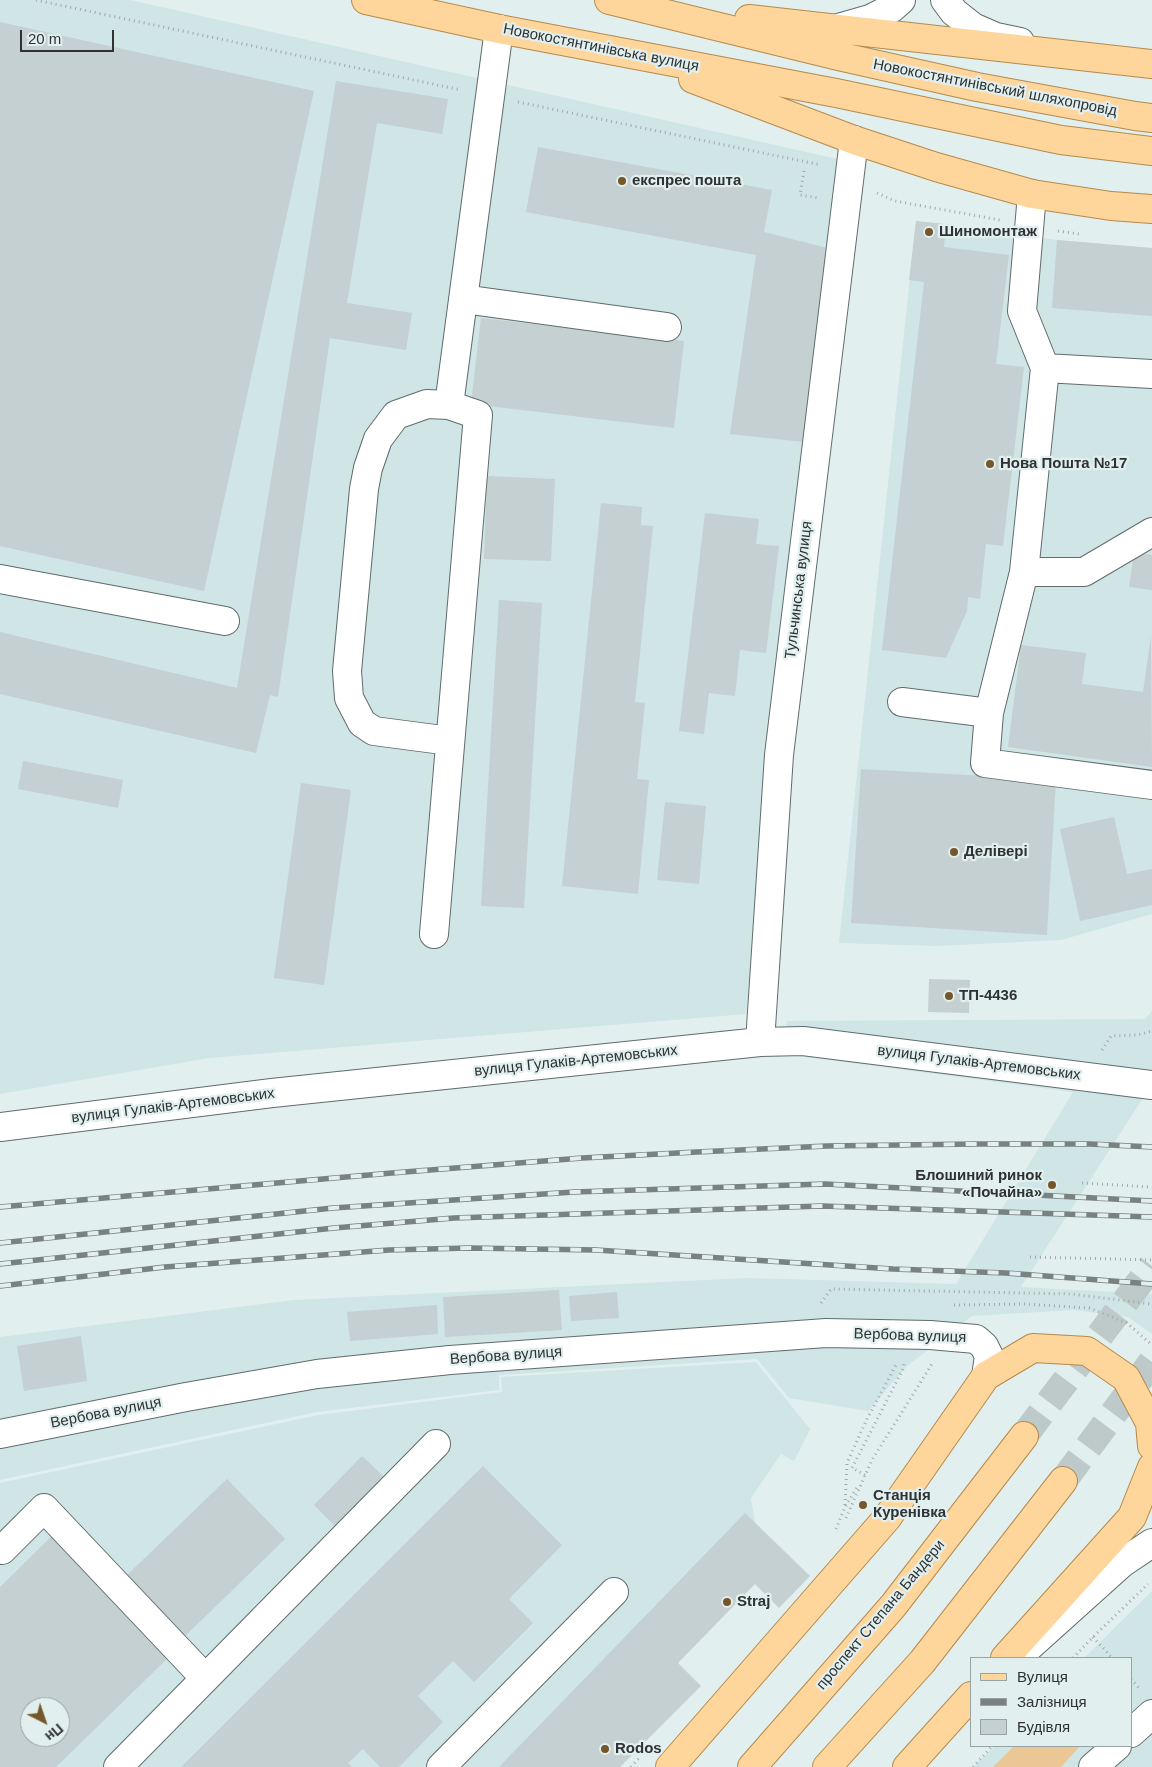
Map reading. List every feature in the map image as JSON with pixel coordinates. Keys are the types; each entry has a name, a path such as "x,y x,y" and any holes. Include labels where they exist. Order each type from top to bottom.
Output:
{"main road":[{"name":"Новокостянтинівська вулиця","path":"366,0 499,29 836,94 1061,140 1152,151"},
{"path":"609,0 638,7 1152,64"},
{"name":"Новокостянтинівський шляхопровід","path":"638,7 838,56 978,87 1152,118"},
{"path":"622,53 854,140 936,166 1032,194 1111,206 1152,209"},
{"path":"670,1767 887,1518 986,1376 1033,1348 1087,1352 1126,1378 1150,1423 1152,1446"},
{"name":"проспект Степана Бандери","path":"752,1767 893,1606 1024,1436"},
{"path":"1006,1657 1132,1517 1152,1467"},
{"path":"827,1767 922,1662 1062,1481"},
{"path":"907,1767 965,1703"}],"street":[{"path":"833,29 870,19 892,8 901,0"},
{"path":"945,0 954,12 973,27 996,37 1077,56"},
{"path":"449,405 499,29"},
{"name":"Тульчинська вулиця","path":"760,1042 779,755 854,140"},
{"path":"1032,194 1022,311 1045,368 1024,572 989,713 984,763 1152,785"},
{"path":"463,299 667,327"},
{"path":"1045,368 1152,374"},
{"path":"434,934 478,416 449,405 427,404 396,415 378,439 368,468 364,489 347,672 349,698 362,723 374,730 450,740"},
{"path":"1024,572 1084,572 1152,532"},
{"path":"0,579 225,621"},
{"path":"902,702 989,713"},
{"name":"вулиця Гулаків-Артемовських","path":"0,1127 272,1093 760,1042 803,1042 1152,1085"},
{"name":"Вербова вулиця","path":"0,1434 186,1397 317,1374 450,1360 826,1333 976,1339 984,1346 989,1356 986,1376"},
{"path":"1126,1378 1152,1401"},
{"path":"118,1767 436,1444"},
{"path":"2,1550 44,1508 205,1678"},
{"path":"1018,1657 1122,1563 1152,1543"},
{"path":"441,1767 614,1592"},
{"path":"1132,1732 1152,1714"},
{"path":"1094,1767 1116,1747"}],"path":[{"path":"36,0 828,167 850,182 895,201 1080,234"},
{"path":"804,171 800,195 823,199"},
{"path":"1101,1053 1111,1036 1137,1035 1152,1030"},
{"path":"1082,1183 1152,1187"},
{"path":"1030,1257 1152,1260"},
{"path":"818,1308 831,1289 1070,1294 1152,1304"},
{"path":"946,1305 1024,1304 1089,1308 1127,1323 1152,1345"},
{"path":"904,1335 903,1369 852,1468 865,1475 872,1460 934,1361"},
{"path":"845,1507 847,1463 867,1419 896,1366 904,1335"},
{"path":"1074,1657 1092,1637 1152,1580"},
{"path":"1092,1637 1111,1657"},
{"path":"973,1767 991,1747"}],"shaded area":[{"path":"0,0 130,0 842,160 837,247 746,1014 209,1058 0,1094"},
{"path":"916,221 1057,240 1152,248 1152,914 1061,940 936,946 839,943"},
{"name":"Блошиний ринок «Почайна»","path":"1152,1011 1152,1084 1021,1287 1152,1294 1152,1334 1128,1317 1073,1310 972,1316 907,1366 868,1411 789,1398 757,1359 499,1375 499,1390 317,1412 0,1480 0,1337 294,1300 746,1278 956,1284 1073,1092 783,1054 787,1021 1145,1019"},
{"path":"756,1362 810,1429 794,1461 781,1454 751,1498 755,1523 499,1767 0,1767 0,1483 318,1415 502,1392 501,1377"},
{"path":"1152,1591 1152,1767 973,1767 994,1747 1132,1747 1132,1657 1085,1657"},
{"path":"1013,1747 1079,1747 1061,1767 993,1767"}],"building":[{"path":"0,22 314,91 204,591 0,546"},
{"path":"336,81 448,99 442,134 377,123 347,303 412,313 406,350 330,338 278,697 270,695 256,753 0,694 0,632 237,688"},
{"path":"538,147 772,190 764,232 831,249 803,442 730,434 756,255 526,212"},
{"path":"916,221 946,224 944,247 1009,255 996,364 1024,367 1003,546 986,544 980,599 968,597 967,611 946,658 882,650 924,282 909,280"},
{"path":"1057,240 1152,248 1152,316 1052,308"},
{"path":"481,318 684,341 674,428 471,404"},
{"path":"487,476 555,479 551,561 484,559"},
{"path":"601,503 642,507 641,525 653,526 635,702 645,703 637,779 649,780 638,894 562,886"},
{"path":"705,513 759,519 756,544 779,546 766,653 740,650 735,696 709,693 704,734 679,731"},
{"path":"1134,553 1152,555 1152,590 1129,587"},
{"path":"499,600 542,603 524,908 481,906"},
{"path":"1151,636 1152,767 1008,747 1021,645 1086,653 1082,684 1143,692"},
{"path":"23,761 123,780 118,808 18,789"},
{"name":"Делівері","path":"861,769 1056,780 1047,935 851,923"},
{"path":"301,783 351,790 324,985 274,978"},
{"path":"665,802 706,806 699,884 657,880"},
{"path":"1114,817 1127,874 1152,869 1152,905 1080,921 1060,829"},
{"name":"ТП-4436","path":"929,979 970,980 969,1013 928,1012"},
{"path":"559,1290 562,1330 445,1337 443,1297"},
{"path":"617,1292 619,1318 571,1321 569,1296"},
{"path":"437,1305 438,1334 350,1341 347,1312"},
{"path":"81,1336 87,1381 24,1391 17,1346"},
{"path":"362,1456 383,1476 335,1526 314,1505"},
{"path":"483,1466 562,1545 509,1599 533,1623 474,1682 453,1661 418,1696 443,1722 399,1767 380,1767 363,1749 348,1763 352,1767 181,1767"},
{"path":"227,1479 285,1539 180,1641 122,1580"},
{"path":"745,1513 810,1576 779,1608 755,1584 678,1663 701,1686 620,1767 499,1767"},
{"path":"56,1532 174,1652 56,1767 0,1767 0,1587"}],"tunnel":[{"path":"1024,1436 1152,1266"},
{"path":"1063,1481 1152,1362"}],"railway":[{"path":"0,1207 582,1158 697,1152 827,1146 974,1144 1090,1144 1152,1147"},
{"path":"0,1243 333,1208 574,1192 825,1184 1152,1201"},
{"path":"0,1264 334,1228 454,1218 822,1206 1152,1217"},
{"path":"0,1286 165,1267 389,1250 469,1248 596,1250 893,1269 1006,1273 1152,1284"}],"place":[{"name":"експрес пошта","path":"622,181"},
{"name":"Шиномонтаж","path":"929,232"},
{"name":"Нова Пошта №17","path":"990,464"},
{"name":"Делівері","path":"954,852"},
{"name":"ТП-4436","path":"949,996"},
{"name":"Блошиний ринок «Почайна»","path":"1052,1185"},
{"name":"Станція Куренівка","path":"863,1505"},
{"name":"Straj","path":"727,1602"},
{"name":"Rodos","path":"605,1749"}]}
